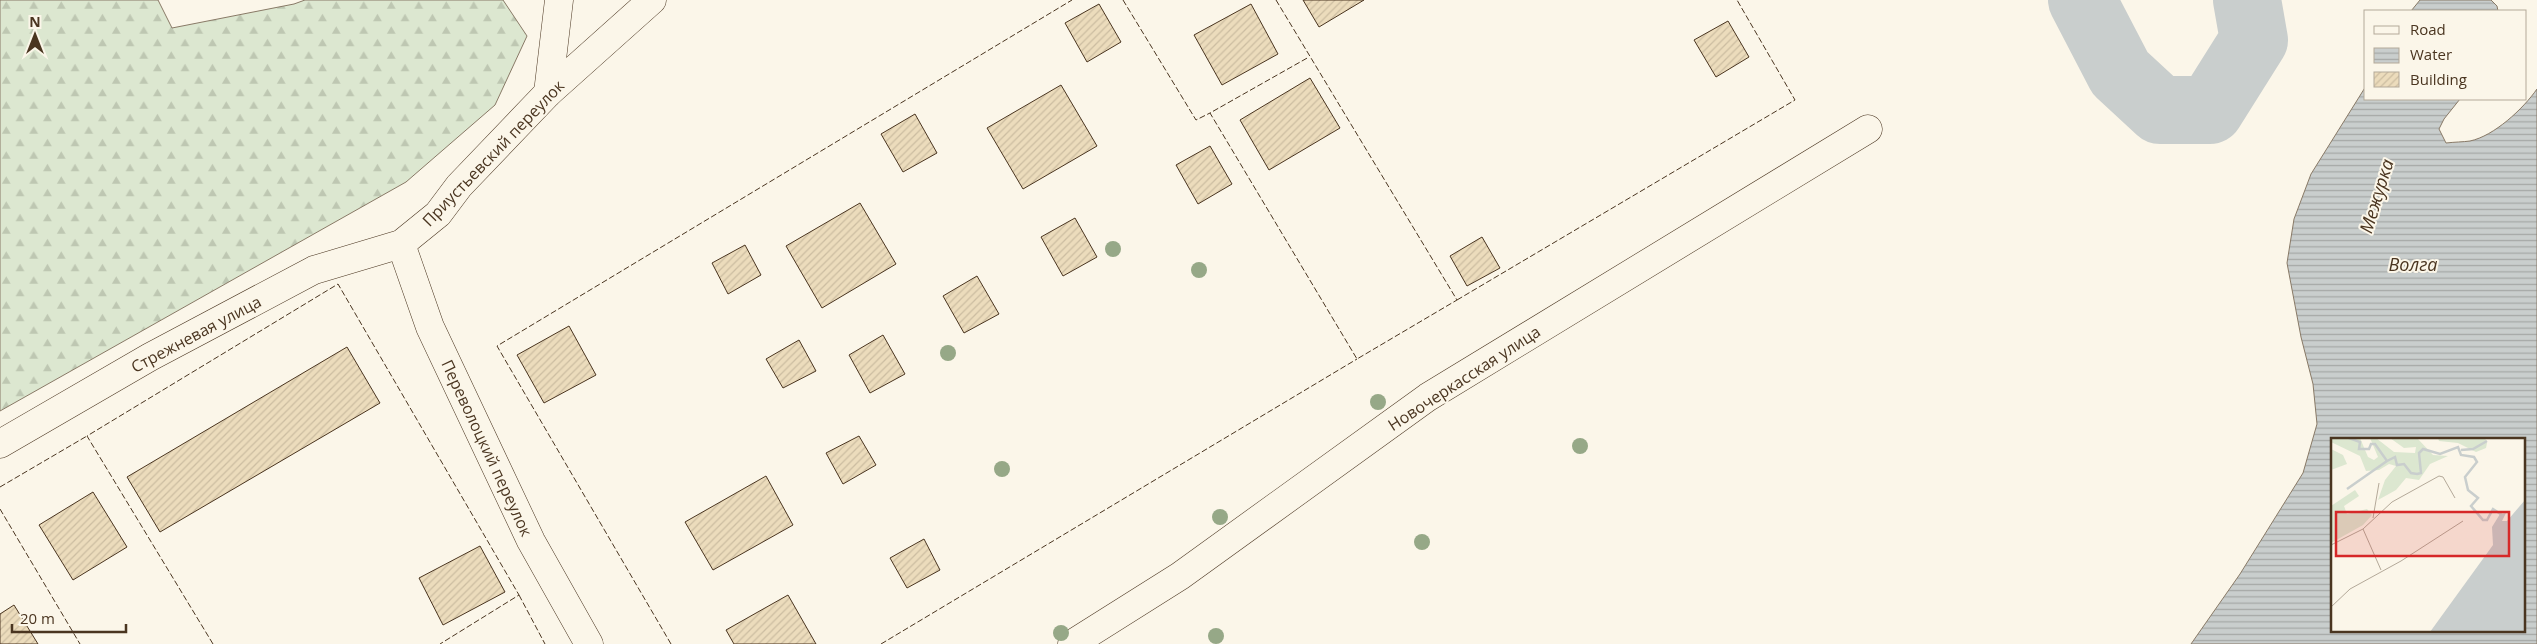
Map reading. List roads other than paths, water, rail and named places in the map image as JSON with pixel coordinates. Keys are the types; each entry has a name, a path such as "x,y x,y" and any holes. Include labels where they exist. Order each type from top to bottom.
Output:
{"street":[{"path":"548,93 559,0"},
{"name":"Приустьевский переулок","path":"401,244 438,214 459,186 548,93 652,0"},
{"name":"Новочеркасская улица","path":"1072,644 1180,576 1428,397 1868,129"},
{"name":"Стрежневая улица","path":"0,444 150,357 314,270 401,244"},
{"name":"Переволоцкий переулок","path":"401,244 430,327 531,540 589,644"}],"water":[{"path":"2420,0 2491,0 2497,6 2498,10 2412,10"},
{"name":"Волга","path":"2364,89 2364,100 2459,100 2444,119 2439,129 2446,143 2470,141 2489,134 2516,113 2537,89 2537,644 2191,644 2240,574 2303,473 2317,424 2313,384 2301,337 2287,263 2294,219 2311,174"}],"waterway":[{"name":"Межурка","path":"2082,0 2120,73 2160,110 2210,110 2254,40 2247,0"}]}
